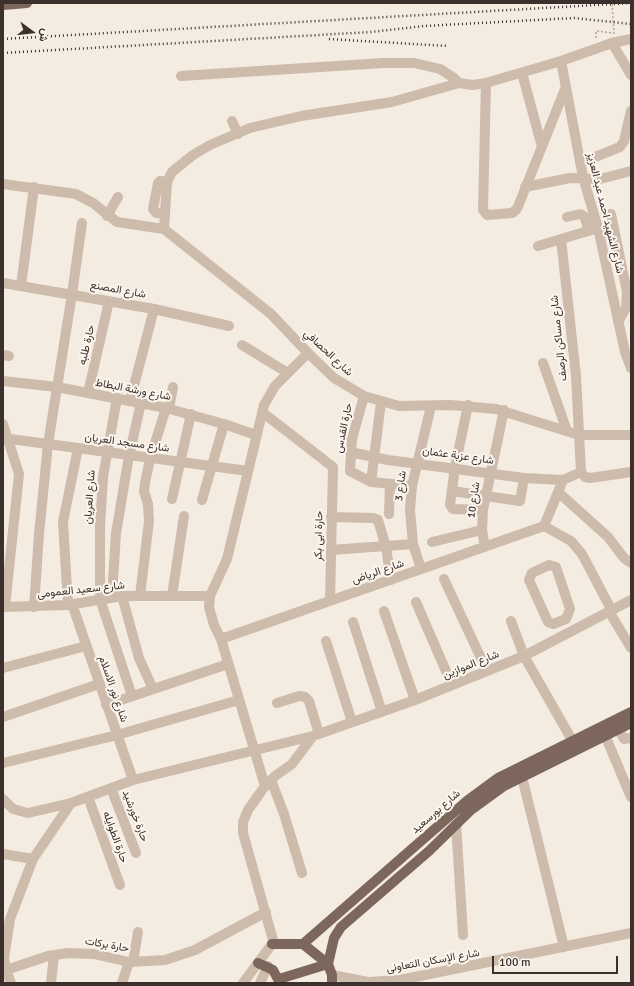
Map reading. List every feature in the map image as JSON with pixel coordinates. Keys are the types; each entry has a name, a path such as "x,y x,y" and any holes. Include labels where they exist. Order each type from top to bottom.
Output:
{"main road":[{"path":"10,4 27,3"},
{"name":"شارع بورسعيد","path":"303,944 482,788 514,769 631,712"},
{"name":"شارع بورسعيد","path":"328,964 334,938 341,927 487,797 522,777 631,723"},
{"path":"272,944 303,944 328,964 332,979"},
{"path":"258,963 268,966 280,981 328,964"}],"street":[{"path":"3,184 34,187 76,194 93,203 108,216 121,223 164,229 167,182 172,172 193,155 210,145 250,128 295,117 402,100 459,83 473,85 486,83 561,61 613,38 631,39"},
{"path":"613,38 631,75"},
{"name":"شارع الشهيد احمد عبد العزيز","path":"561,61 565,89 594,230 625,352 631,368"},
{"path":"181,76 383,63 414,64 440,70 454,78 459,83"},
{"path":"522,73 542,147"},
{"path":"486,83 484,213 492,216 515,212 565,89"},
{"path":"580,163 620,147 624,141 631,111"},
{"path":"232,121 238,134"},
{"path":"525,187 570,178 583,177 600,179 631,171"},
{"path":"20,286 34,187"},
{"path":"108,216 118,197"},
{"path":"538,246 594,230 584,216 580,214 567,217"},
{"path":"611,214 628,278 626,308 618,322"},
{"path":"34,607 48,444 82,223"},
{"name":"شارع الحصافي","path":"164,229 271,314 334,378 364,396 399,406 468,405 504,410 579,435 631,435"},
{"name":"شارع مساكن الرصف","path":"561,239 576,376 581,472"},
{"name":"شارع المصنع","path":"3,283 154,309 229,326"},
{"name":"حارة طلبه","path":"88,393 109,301"},
{"path":"130,401 154,309"},
{"path":"242,345 288,373"},
{"path":"302,873 284,814 253,750 221,639 214,625 209,608 210,596 227,559 262,412 271,392 308,353"},
{"path":"543,363 567,431"},
{"name":"شارع ورشة البطاط","path":"3,381 57,387 167,408 224,424 256,435"},
{"path":"140,596 149,521 148,504 144,490 150,459 173,387"},
{"name":"حارة القدس","path":"364,396 350,452 350,471 371,482 412,486"},
{"name":"شارع العريان","path":"117,398 106,452 100,527 100,599 132,696"},
{"path":"371,482 381,402"},
{"path":"141,403 129,456 116,533 117,596 139,658 152,689"},
{"path":"468,405 455,467 450,505 451,508 483,510"},
{"name":"شارع 3","path":"421,569 413,544 411,529 412,486 431,406"},
{"name":"شارع 10","path":"485,547 482,530 483,510 504,410"},
{"name":"حارة ابى بكر","path":"262,412 330,463 334,471 331,517 330,601"},
{"path":"172,499 191,414"},
{"path":"3,424 6,438 18,464 19,483 4,607"},
{"path":"202,500 224,424"},
{"name":"شارع مسجد العريان","path":"6,438 150,459 248,471"},
{"name":"شارع نور الاسلام","path":"78,448 63,522 70,605 133,780"},
{"name":"شارع عزبة عثمان","path":"350,452 373,458 455,467 524,478 563,480"},
{"path":"631,472 590,478 585,477 581,472 563,480 544,526 571,541 582,554 631,648"},
{"path":"452,491 520,501 524,478"},
{"path":"389,514 390,484"},
{"path":"558,492 608,537 624,558 631,563"},
{"path":"172,596 184,516"},
{"path":"331,517 376,519 380,524 392,580"},
{"name":"شارع الرياض","path":"221,639 544,526"},
{"path":"432,542 482,530"},
{"path":"331,550 413,544"},
{"path":"549,565 556,567 570,609 566,619 557,622 551,624 548,622 529,580 532,573 549,565"},
{"path":"444,579 487,671"},
{"name":"شارع سعيد العمومى","path":"4,607 70,605 117,596 210,596"},
{"name":"شارع الموازين","path":"3,799 13,809 28,813 72,803 133,780 316,735 415,700 524,656 564,637 631,600"},
{"path":"416,602 452,685"},
{"path":"384,611 415,700"},
{"path":"511,620 524,656 572,740"},
{"path":"353,622 382,712"},
{"path":"557,622 564,637"},
{"path":"326,641 352,722"},
{"path":"3,668 86,646"},
{"path":"106,705 228,664"},
{"path":"3,717 99,684"},
{"path":"243,983 272,944 273,934 243,833 243,822 248,810 268,783 292,764 316,735 309,701 305,697 299,696 277,703"},
{"path":"3,763 116,735 239,700"},
{"path":"618,729 624,739 631,738"},
{"path":"605,736 631,797"},
{"path":"522,777 564,947"},
{"name":"حارة خورشيد","path":"111,788 136,853"},
{"name":"حارة الطوايله","path":"88,797 120,885"},
{"path":"11,983 5,971 4,958 7,932 14,906 32,859 72,803"},
{"path":"456,824 463,935"},
{"path":"3,854 32,859"},
{"name":"حارة بركات","path":"5,971 54,955 85,953 131,962 165,960 195,950 266,912"},
{"path":"122,983 131,962 138,932"},
{"name":"شارع الإسكان التعاونى","path":"332,979 368,982 400,982 435,979 564,947 631,933"},
{"path":"51,983 54,955"},
{"path":"260,983 268,966"}],"path":[{"path":"596,31 613,38 612,3"}],"railway":[{"path":"3,39 631,3"},
{"path":"3,53 371,32 424,26 574,18 631,24"},
{"path":"329,39 448,46"}]}
